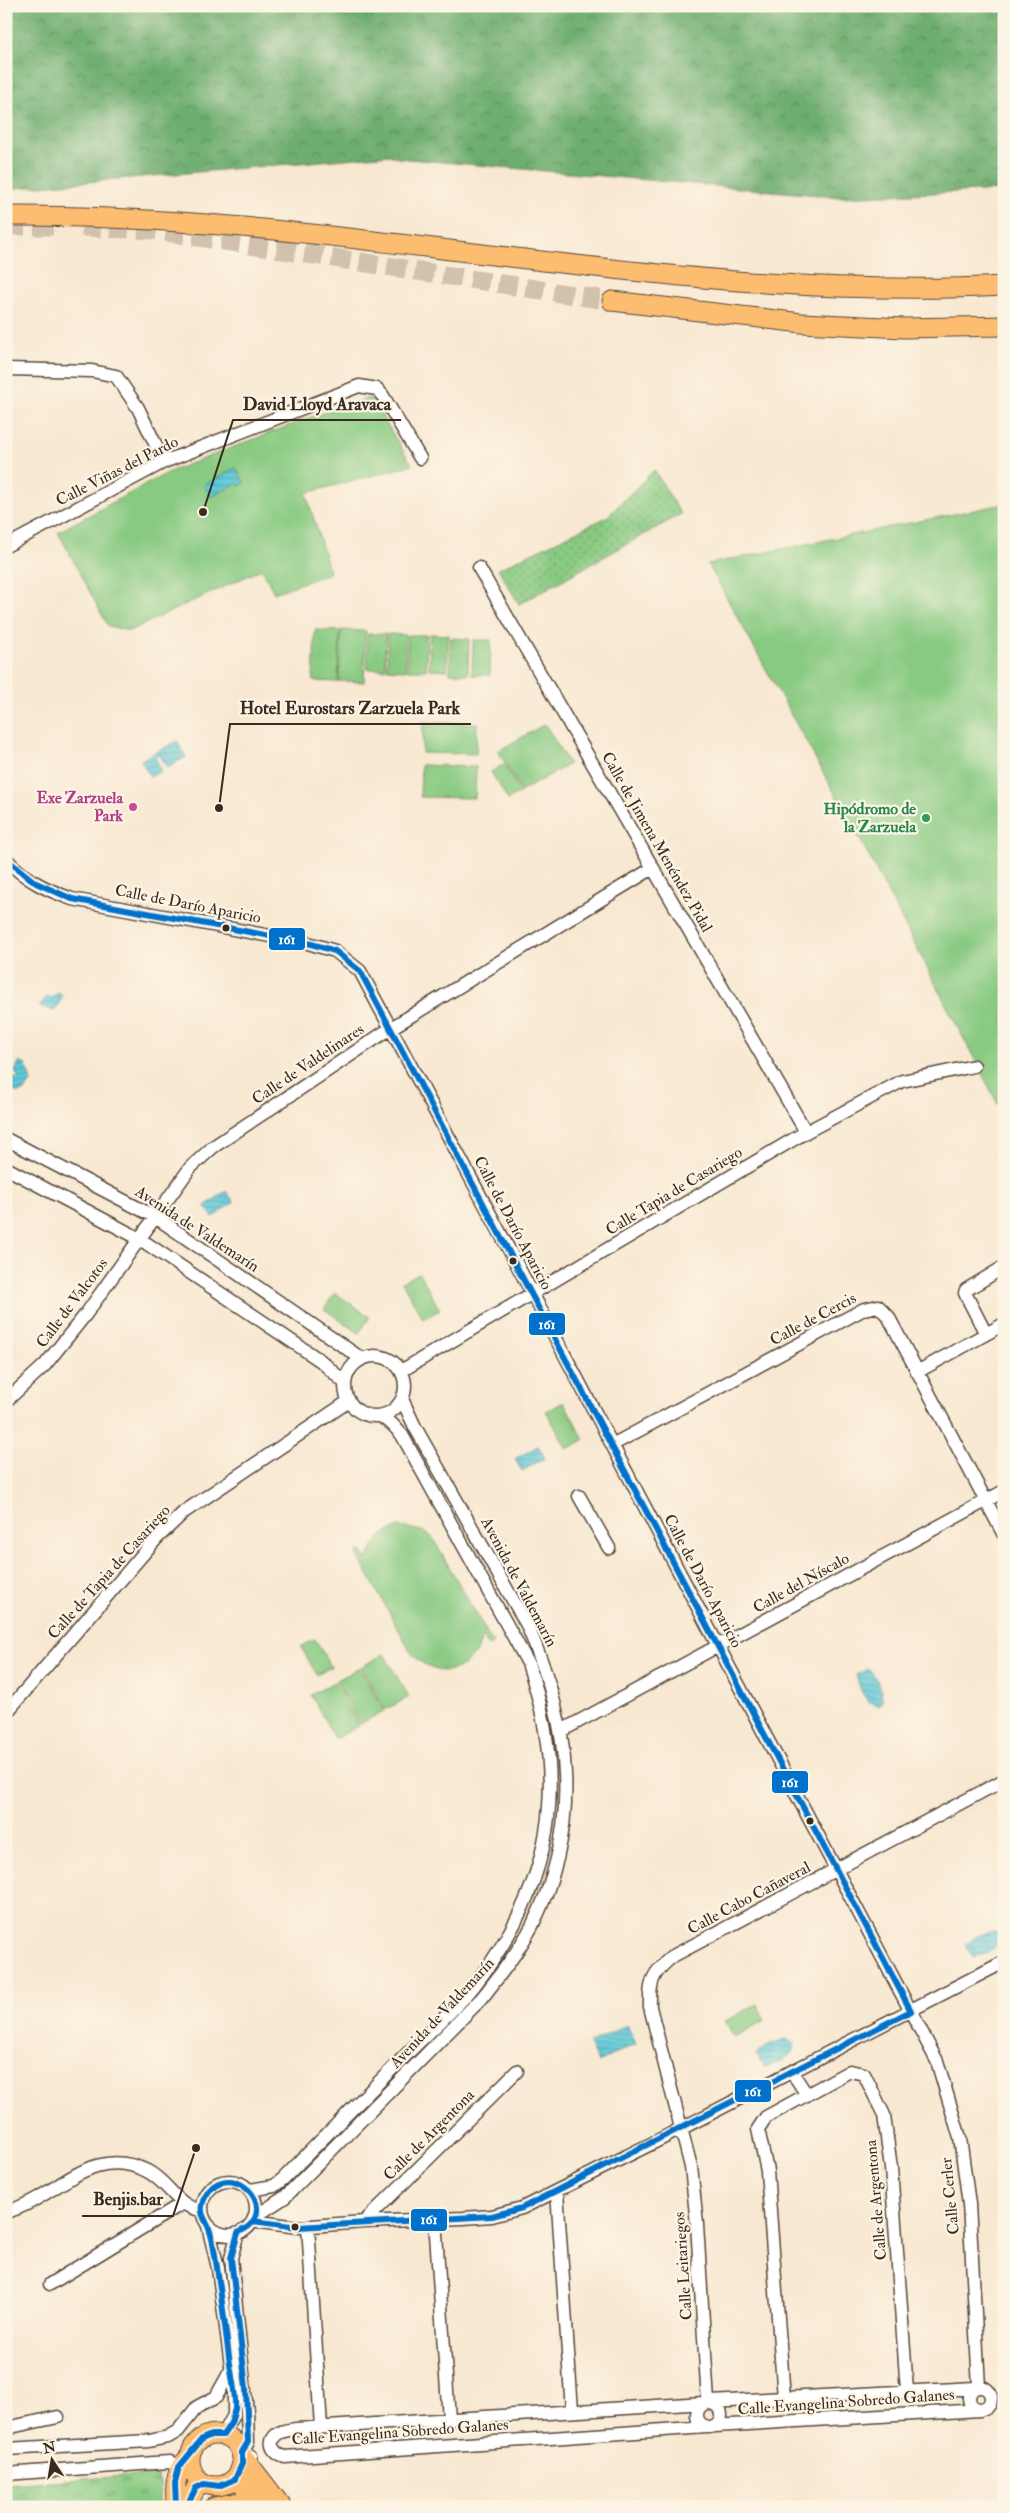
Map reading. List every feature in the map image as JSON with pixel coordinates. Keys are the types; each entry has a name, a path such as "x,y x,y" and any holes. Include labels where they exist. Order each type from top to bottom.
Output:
{"highway":[{"path":"6,216 155,220 344,238 688,278 816,287 938,289 1004,286"},
{"path":"938,289 1004,278"},
{"path":"612,301 802,323 904,328 1004,326"},
{"path":"176,2507 176,2483 193,2448 204,2437 211,2434 223,2434 247,2452 282,2507"},
{"path":"186,2507 196,2488 204,2484 219,2486 235,2478 247,2452"},
{"path":"185,2462 204,2484"},
{"path":"235,2478 257,2494 266,2507"},
{"path":"214,2507 239,2502 256,2507"}],"street":[{"path":"6,369 92,371 116,376 138,408 164,462"},
{"name":"Calle Viñas del Pardo","path":"6,546 164,462 350,388 368,387 377,389 384,396 420,458"},
{"name":"Calle de Jimena Menéndez Pidal","path":"479,568 806,1132"},
{"name":"Calle de Darío Aparicio","path":"6,859 46,889 72,899 308,943 334,951 360,971 911,2011"},
{"name":"Calle de Valdelinares","path":"156,1218 190,1168 213,1148 391,1028 653,868"},
{"name":"Calle Tapia de Casariego","path":"401,1371 806,1132 902,1081 974,1066"},
{"name":"Avenida de Valdemarín","path":"6,1139 156,1218 362,1359"},
{"path":"6,1168 140,1239 321,1361 345,1383"},
{"name":"Calle de Valcotos","path":"6,1401 45,1365 86,1314 156,1218"},
{"path":"986,1334 965,1293 966,1290 1004,1267"},
{"name":"Calle de Cercis","path":"612,1445 864,1309 878,1306 888,1316 1004,1535"},
{"path":"918,1372 1004,1324"},
{"path":"374,1356 388,1359 401,1371 405,1381 402,1399 393,1410 380,1416 368,1415 360,1412 348,1400 345,1383 349,1370 362,1359 374,1356"},
{"name":"Avenida de Valdemarín","path":"255,2219 285,2197 482,1998 509,1964 532,1926 550,1882 561,1839 566,1800 566,1761 562,1731 553,1691 527,1625 415,1427 402,1399"},
{"name":"Calle de Tapia de Casariego","path":"6,1713 156,1539 184,1512 348,1400"},
{"name":"Avenida de Valdemarín","path":"250,2190 274,2186 282,2179 472,1988 518,1920 535,1880 545,1838 550,1763 541,1704 528,1663 402,1435 392,1424 380,1416"},
{"name":"Calle del Níscalo","path":"562,1731 1004,1491"},
{"path":"579,1496 609,1548"},
{"name":"Calle Cabo Cañaveral","path":"682,2129 650,2007 649,1988 658,1969 673,1956 1004,1780"},
{"path":"255,2219 293,2227 492,2216 522,2208 682,2129 1004,1962"},
{"name":"Calle Cerler","path":"911,2011 937,2062 960,2138 969,2204 977,2387"},
{"name":"Calle de Argentona","path":"364,2222 517,2071"},
{"name":"Calle de Argentona","path":"784,2398 766,2171 758,2129 766,2117 850,2071 864,2074 884,2116 891,2168 907,2391"},
{"path":"792,2072 807,2095"},
{"name":"Calle Leitariegos","path":"682,2129 691,2167 697,2224 708,2402"},
{"path":"6,2212 28,2203 86,2170 106,2162 130,2164 149,2172 189,2209 201,2210"},
{"path":"208,2226 222,2234 238,2233 248,2229 255,2219 256,2202 250,2190 239,2182 226,2180 214,2185 205,2195 201,2210 208,2226 218,2268 231,2370 234,2415 223,2434"},
{"path":"557,2192 572,2411"},
{"path":"50,2284 183,2203"},
{"path":"435,2220 450,2419"},
{"path":"308,2226 321,2428"},
{"path":"238,2233 231,2258 246,2388 247,2452 290,2507"},
{"path":"6,2450 149,2441 168,2437 178,2430 197,2407 216,2397 231,2370"},
{"name":"Calle Evangelina Sobredo Galanes","path":"977,2387 988,2390 992,2398 988,2406 980,2410 285,2456 278,2455 273,2450 272,2442 275,2436 282,2432 321,2428 708,2402 977,2387"},
{"path":"708,2402 718,2406 722,2413 720,2421 711,2427 700,2423 696,2416 698,2408 708,2402"},
{"path":"6,2428 58,2417"},
{"path":"6,2474 185,2462"}],"green space":[{"path":"6,6 1004,6 1004,190 840,197 397,158 390,155 6,189"},
{"path":"369,398 412,465 306,493 330,573 274,593 262,569 129,631 108,626 58,532 169,472 311,417"},
{"path":"654,470 681,514 519,604 498,569 607,517"},
{"name":"Hipódromo de la Zarzuela","path":"1004,504 1004,1116 861,841 708,564"},
{"path":"315,630 340,631 338,682 313,681"},
{"path":"341,630 366,631 364,682 339,681"},
{"path":"368,634 386,634 385,669 367,669"},
{"path":"388,634 406,635 405,670 387,669"},
{"path":"430,634 449,635 447,670 429,669"},
{"path":"408,635 427,635 426,670 407,670"},
{"path":"451,638 469,639 468,674 450,673"},
{"path":"473,640 491,640 490,675 472,675"},
{"path":"423,722 477,723 476,754 422,753"},
{"path":"545,724 569,764 522,791 498,751"},
{"path":"504,764 521,792 508,800 491,772"},
{"path":"421,765 476,767 475,798 420,797"},
{"path":"419,1273 440,1310 423,1319 402,1282"},
{"path":"335,1293 370,1317 359,1333 324,1309"},
{"path":"564,1402 584,1440 567,1449 546,1411"},
{"path":"400,1527 423,1531 432,1537 493,1643 488,1646 483,1636 478,1649 471,1658 462,1666 453,1670 433,1669 422,1663 412,1654 356,1553 361,1550 367,1560 372,1548 383,1535"},
{"path":"315,1639 331,1667 317,1675 301,1647"},
{"path":"384,1654 409,1697 385,1710 361,1667"},
{"path":"359,1667 384,1711 360,1724 336,1681"},
{"path":"334,1682 359,1726 335,1739 311,1695"},
{"path":"757,2004 765,2020 734,2037 725,2021"},
{"path":"158,2474 161,2507 6,2507 6,2484"}],"water":[{"path":"236,468 244,483 240,486 237,483 211,497 204,485"},
{"path":"177,741 186,757 167,767 160,755 155,757 161,771 150,777 141,760"},
{"path":"58,993 63,995 55,1011 39,1006 47,997 51,998"},
{"path":"19,1062 26,1065 31,1082 24,1091 18,1093 6,1086 6,1075 10,1073 15,1079 19,1078 15,1072"},
{"path":"226,1191 234,1202 213,1217 205,1206"},
{"path":"538,1446 545,1458 522,1471 515,1459"},
{"path":"868,1669 878,1681 880,1688 883,1702 878,1706 863,1695 856,1675"},
{"path":"993,1931 1000,1934 999,1943 986,1954 973,1957 966,1945 977,1936"},
{"path":"627,2025 636,2044 598,2062 589,2044"},
{"path":"786,2039 795,2044 788,2057 764,2067 757,2055 770,2044"}],"tunnel":[{"path":"6,226 55,226"},
{"path":"82,227 153,230 612,301"}],"transit line":[{"name":"161","path":"6,859 36,883 72,899 308,943 335,951 360,971 911,2011"},
{"name":"161","path":"253,2221 298,2227 492,2216 522,2208 911,2011"},
{"name":"161","path":"176,2507 175,2482 179,2467 202,2439 211,2435 223,2435 231,2423 235,2409 215,2255 211,2234 202,2210 202,2203 214,2186 224,2182 234,2182 252,2194 256,2203 256,2214 251,2224 238,2233 231,2258 246,2388 248,2442 242,2452 242,2464 235,2479 219,2486 204,2484 196,2488 186,2507"}],"place":[{"name":"David Lloyd Aravaca","path":"203,512"},
{"name":"Exe Zarzuela Park","path":"133,807"},
{"name":"Hotel Eurostars Zarzuela Park","path":"219,808"},
{"name":"Hipódromo de la Zarzuela","path":"926,818"},
{"name":"Benjis.bar","path":"196,2148"}]}
